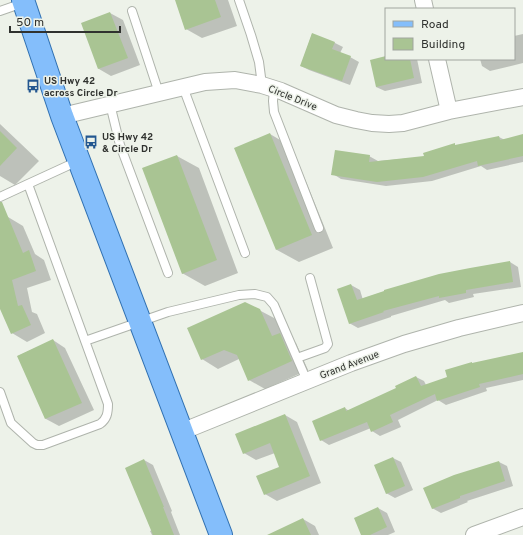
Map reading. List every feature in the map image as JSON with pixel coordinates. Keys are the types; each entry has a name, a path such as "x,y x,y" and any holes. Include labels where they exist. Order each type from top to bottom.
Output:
{"main road":[{"path":"23,1 62,116 221,535"}],"street":[{"path":"437,60 449,111"},
{"name":"Circle Drive","path":"62,116 205,82 235,80 281,91 336,114 372,123 403,123 449,111 523,97"},
{"name":"Grand Avenue","path":"182,432 351,363 404,344 459,328 523,313"},
{"path":"474,535 523,517"}],"lane":[{"path":"239,0 273,100 274,112 319,228"},
{"path":"0,11 23,1"},
{"path":"132,11 159,93"},
{"path":"183,87 245,253"},
{"path":"110,104 120,145 168,273"},
{"path":"0,196 79,161"},
{"path":"0,392 11,423 28,439 37,445 43,445 100,424 104,421 107,415 108,404 28,184"},
{"path":"297,358 325,348 328,344 310,278"},
{"path":"85,341 168,312 239,295 255,294 267,297 274,305 307,381"}],"building":[{"path":"175,0 215,0 221,17 185,30"},
{"path":"110,12 128,58 98,69 81,23"},
{"path":"312,33 335,42 332,49 351,56 342,81 300,66"},
{"path":"385,56 385,60 410,60 414,78 376,87 370,60"},
{"path":"0,131 17,148 0,166"},
{"path":"270,133 312,235 276,250 234,148"},
{"path":"523,134 523,156 478,166 477,161 423,177 377,182 331,175 335,150 370,155 369,162 424,156 423,153 455,143 455,145 499,136 500,140"},
{"path":"177,155 217,260 182,274 142,168"},
{"path":"0,202 2,202 23,253 29,250 36,271 12,280 18,306 22,305 31,325 11,334 0,309"},
{"path":"510,261 513,282 466,290 466,293 439,298 439,296 383,311 384,312 349,324 337,289 351,284 357,300 384,290 439,274"},
{"path":"245,302 260,309 272,336 280,333 292,361 248,381 237,355 224,350 201,360 187,328"},
{"path":"53,339 82,403 45,419 17,356"},
{"path":"523,352 523,374 479,384 480,387 437,401 435,394 390,415 393,422 371,432 367,422 320,441 312,421 345,407 346,411 396,388 395,386 416,376 421,386 447,377 445,370 472,362"},
{"path":"285,414 310,476 264,495 256,476 279,467 270,443 243,454 235,434"},
{"path":"393,457 405,486 386,494 374,465"},
{"path":"144,459 174,535 153,535 125,468"},
{"path":"499,461 505,481 460,496 460,498 432,509 423,488 454,475"},
{"path":"378,507 387,527 370,535 361,535 354,518"},
{"path":"303,518 311,535 267,535"}],"place":[{"name":"US Hwy 42 across Circle Dr","path":"33,86"},
{"name":"US Hwy 42 & Circle Dr","path":"91,142"}]}
